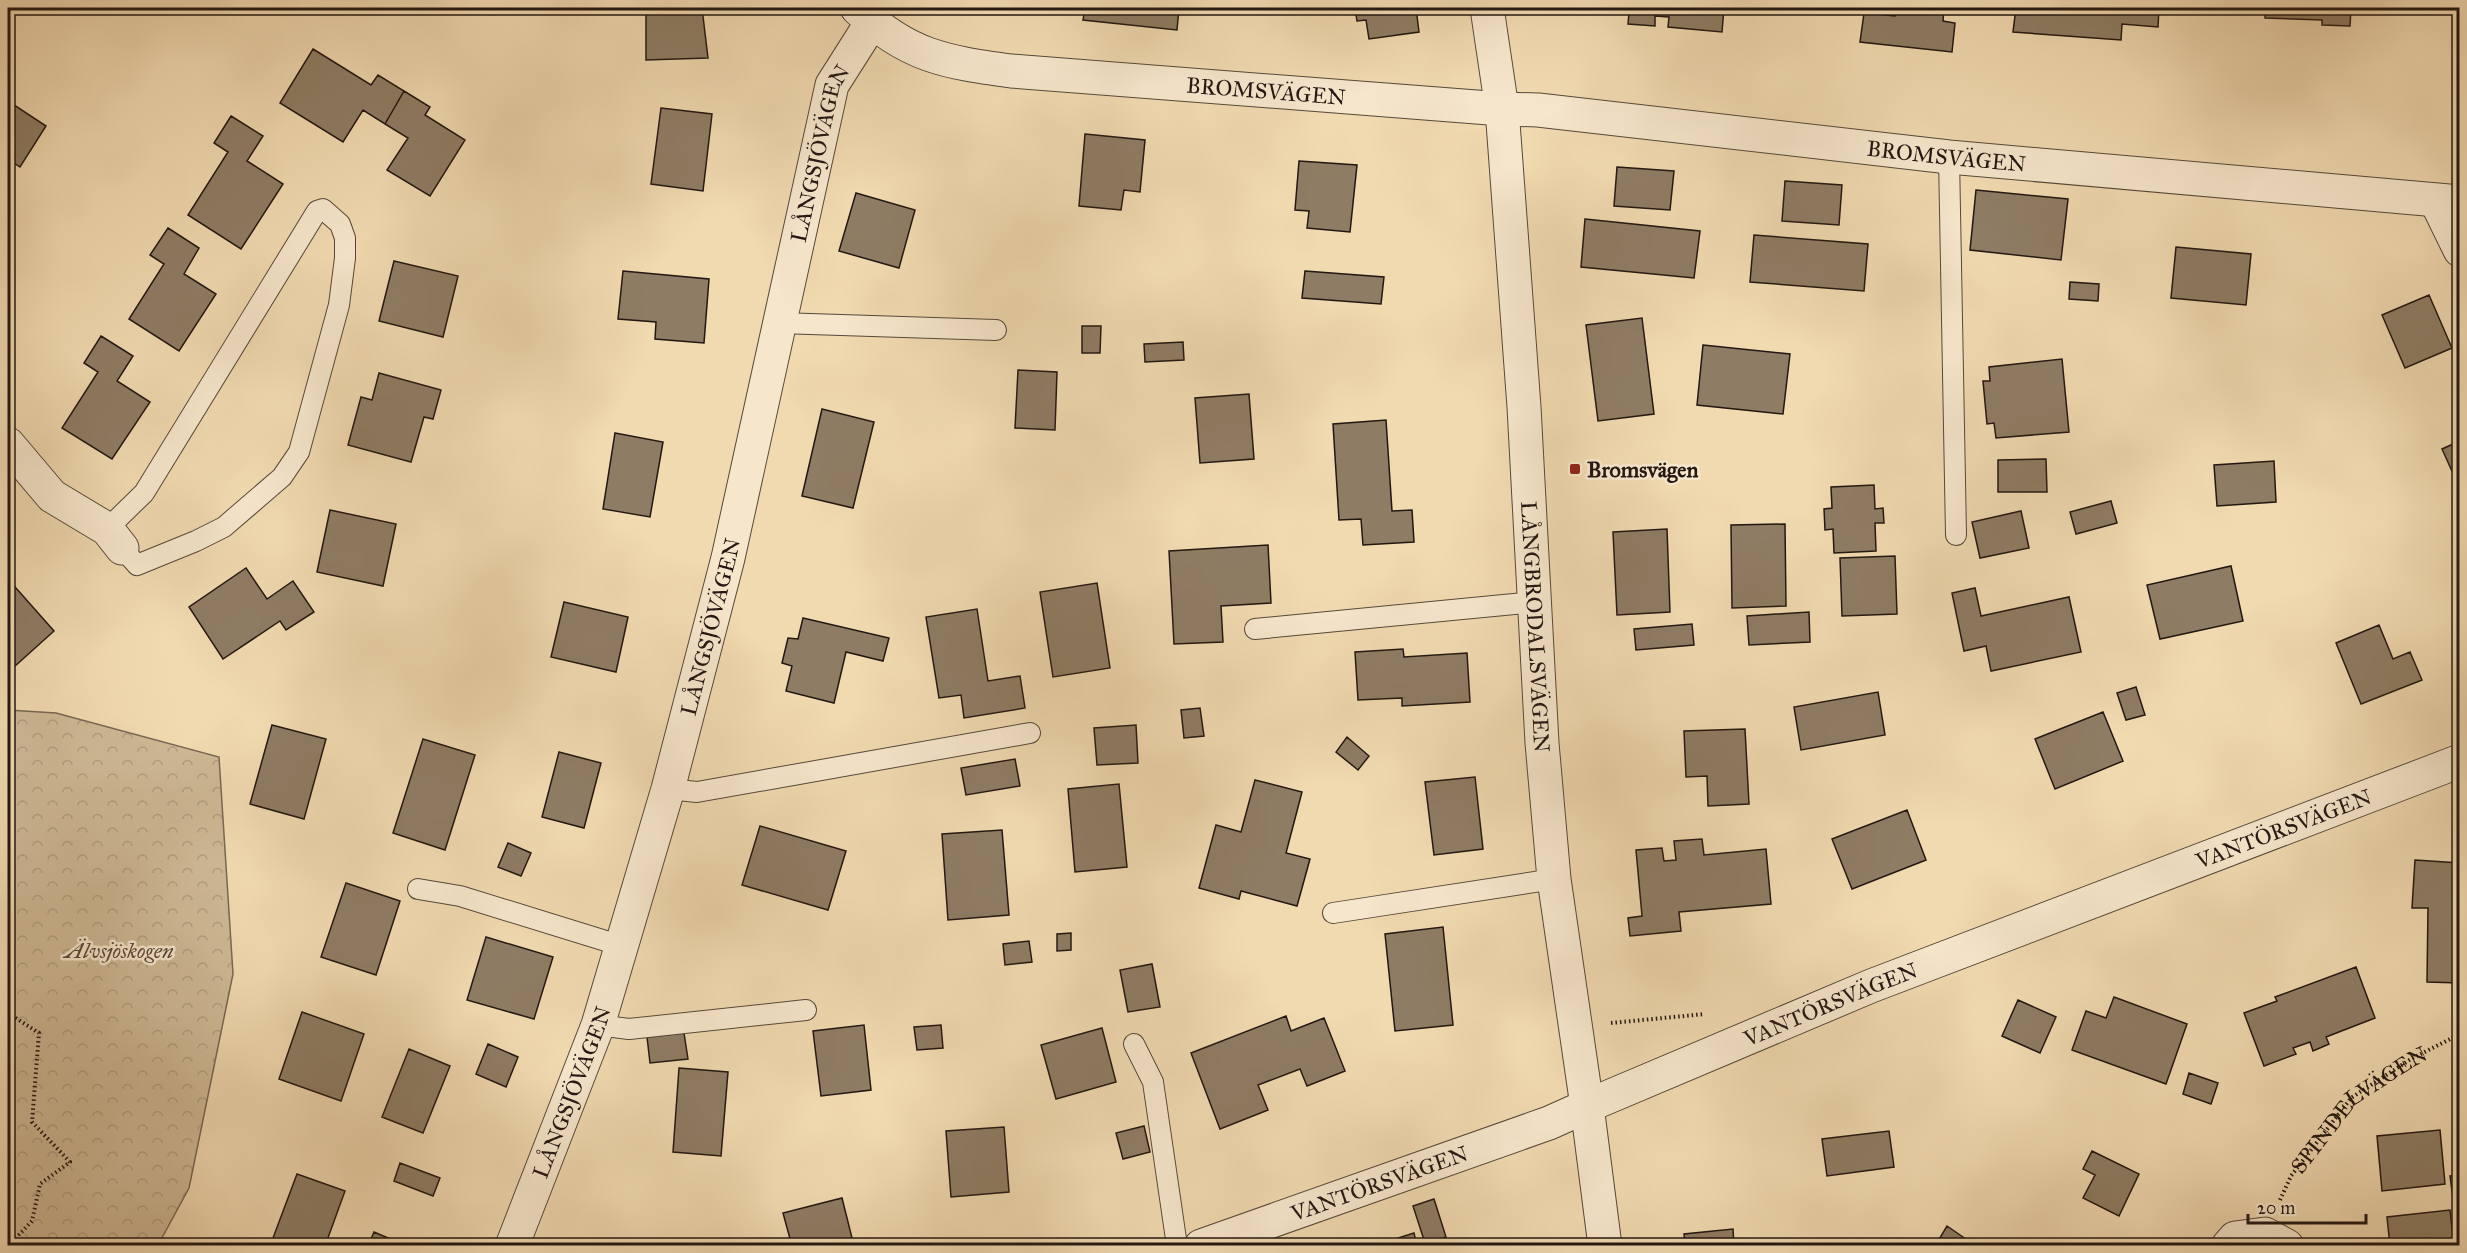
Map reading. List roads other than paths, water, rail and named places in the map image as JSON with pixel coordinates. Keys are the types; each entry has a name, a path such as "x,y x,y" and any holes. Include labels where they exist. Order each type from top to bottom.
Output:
{"street":[{"name":"LÅNGBRODALSVÄGEN","path":"1487,8 1503,109 1542,743 1554,879 1605,1245"},
{"name":"BROMSVÄGEN","path":"864,15 899,41 929,56 981,67 1454,107 1538,110 1949,157 2448,201"},
{"name":"LÅNGSJÖVÄGEN","path":"512,1245 598,1025 668,789 728,558 832,85 864,15"},
{"path":"2448,201 2460,250"},
{"path":"8,444 52,496 115,539"},
{"name":"VANTÖRSVÄGEN","path":"1202,1245 1549,1123 1871,986 2460,761"},
{"path":"2228,1245 2235,1238 2276,1240"}],"lane":[{"path":"1949,157 1956,535"},
{"path":"323,209 340,224 345,238 345,258 339,305 299,452 274,484 224,527 196,541 137,565 115,539 317,211 323,209"},
{"path":"779,323 996,330"},
{"path":"1255,629 1535,602"},
{"path":"668,789 697,792 1030,734"},
{"path":"1333,913 1554,879"},
{"path":"418,889 460,896 622,946"},
{"path":"598,1025 629,1029 806,1010"},
{"path":"1134,1044 1153,1082 1177,1245"}],"place":[{"name":"Bromsvägen","path":"1575,469"}],"park label":[{"name":"Älvsjöskogen","path":"119,950"}]}
